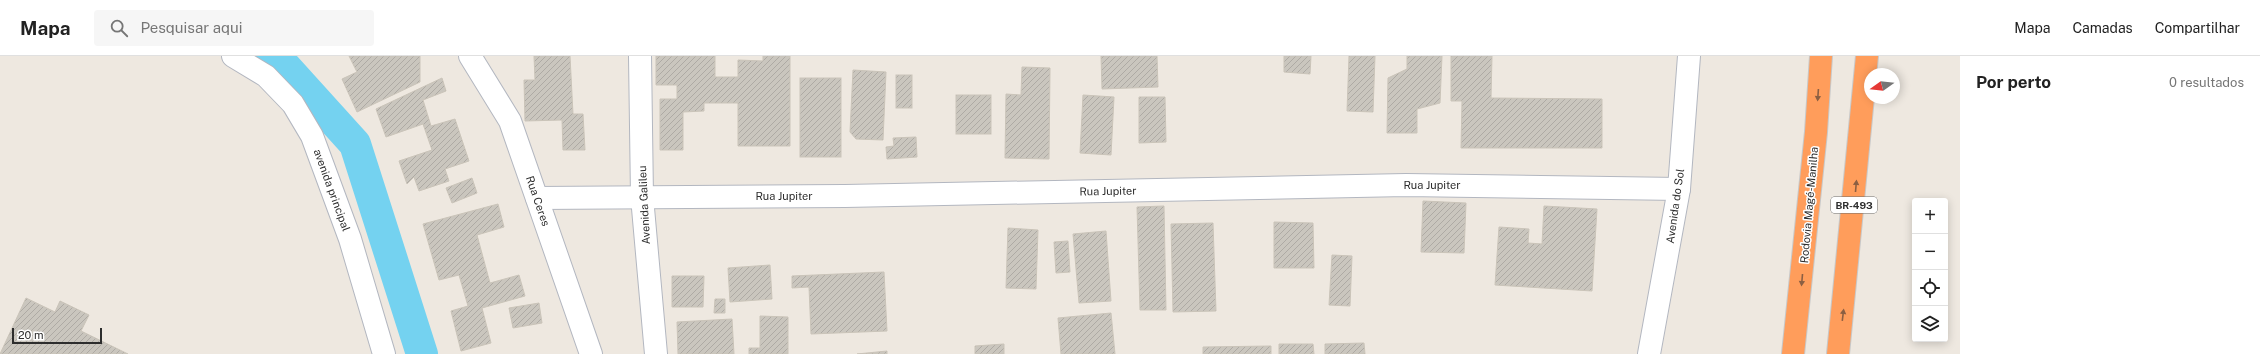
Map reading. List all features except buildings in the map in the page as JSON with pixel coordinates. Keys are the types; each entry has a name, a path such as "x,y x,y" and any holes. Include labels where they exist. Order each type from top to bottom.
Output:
{"highway":[{"name":"Rodovia Magé-Manilha","path":"1793,354 1816,132 1821,56"},
{"name":"BR-493","path":"1838,354 1861,135 1866,56"}],"street":[{"name":"avenida principal","path":"234,56 266,76 293,104 312,136 350,239 384,354"},
{"name":"Rua Ceres","path":"470,56 510,121 591,354"},
{"name":"Avenida Galileu","path":"640,56 642,197 656,354"},
{"name":"Avenida do Sol","path":"1650,354 1679,189 1689,56"},
{"name":"Rua Jupiter","path":"537,198 846,196 1406,185 1679,189"}],"waterway":[{"path":"270,56 279,60 355,144 422,354"}]}
